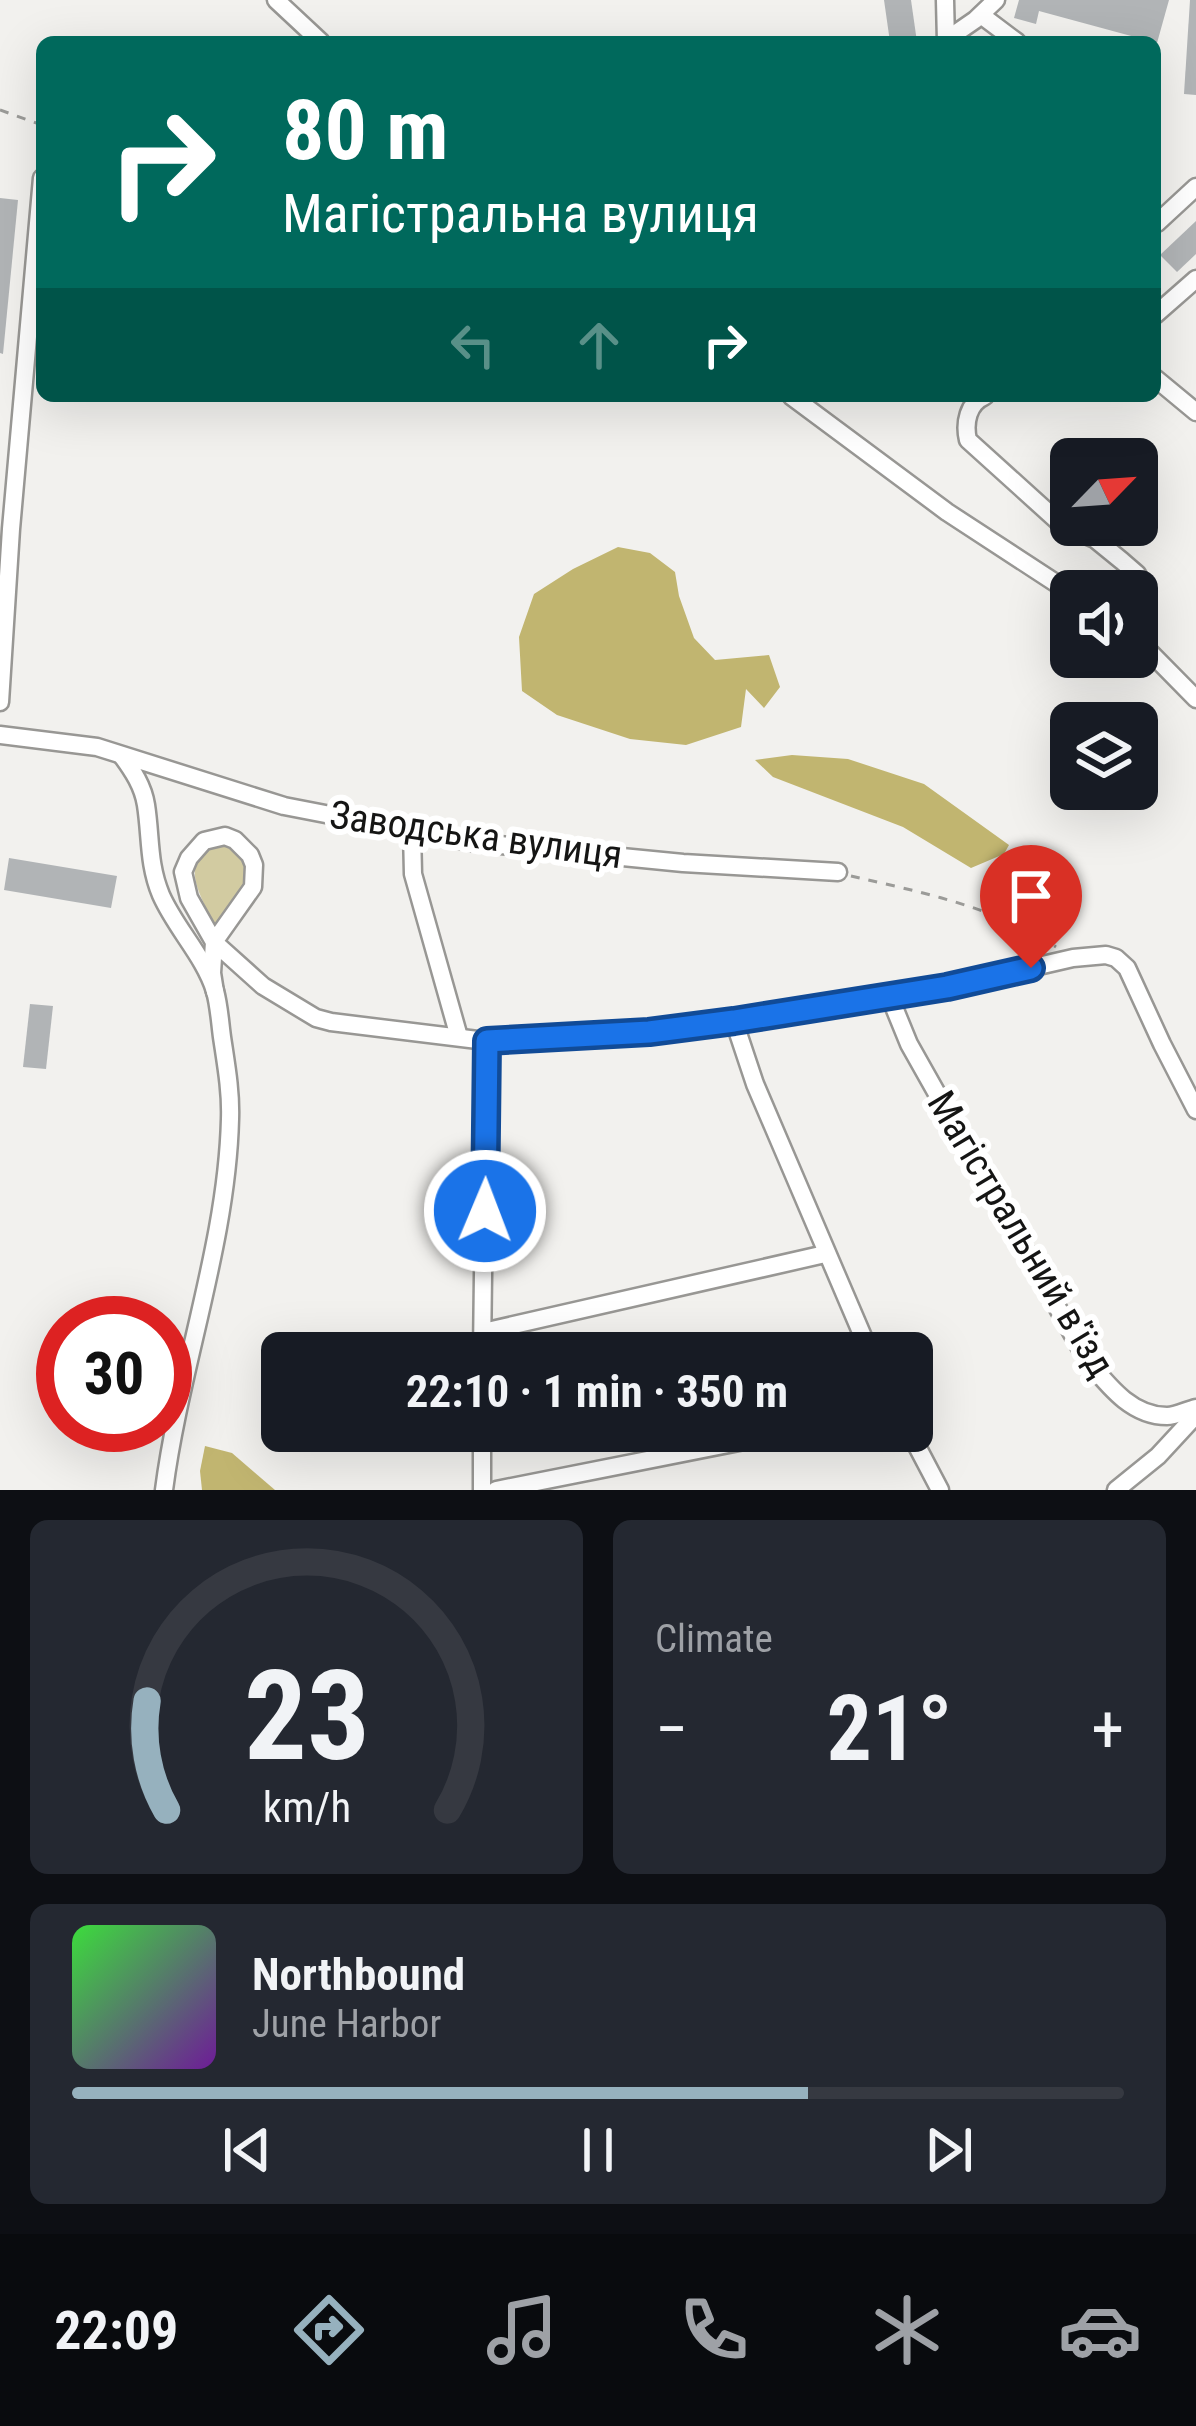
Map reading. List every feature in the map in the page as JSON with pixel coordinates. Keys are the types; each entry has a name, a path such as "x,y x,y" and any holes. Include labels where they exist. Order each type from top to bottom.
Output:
{"street":[{"path":"276,0 315,36"},
{"path":"944,0 946,36"},
{"path":"953,36 996,0"},
{"path":"981,15 1009,36"},
{"path":"1161,219 1196,187"},
{"path":"0,702 36,244"},
{"path":"1161,311 1196,279"},
{"path":"1161,383 1196,412"},
{"path":"799,402 947,512 1050,578"},
{"path":"975,402 966,428 976,450 1062,525 1094,539 1132,570"},
{"path":"1158,660 1196,699"},
{"name":"Заводська вулиця","path":"0,735 97,747 284,806 470,842 683,863 838,872"},
{"path":"122,755 146,803 149,852 160,893 215,992"},
{"path":"412,831 413,874 459,1037"},
{"path":"164,1490 224,1185 230,1119 212,973 214,942 253,887 255,876 244,846 224,836 204,841 183,872 189,898 214,942 263,986 316,1018 487,1041 649,1032 947,987 1106,955 1127,968 1196,1109"},
{"name":"Магістральний в'їзд","path":"889,995 909,1044 1087,1360 1134,1408 1169,1417 1196,1411"},
{"path":"734,1021 754,1084 860,1332"},
{"path":"487,1041 482,1332 825,1254"},
{"path":"1116,1490 1158,1456 1196,1411"},
{"path":"482,1452 482,1490"},
{"path":"496,1490 688,1452"},
{"path":"920,1452 940,1490"}],"path":[{"path":"0,110 36,123"},
{"path":"838,872 947,898 1039,935 1073,958"}],"shaded area":[{"path":"618,547 650,553 675,572 694,638 715,660 769,655 780,687 764,708 746,689 741,727 686,745 630,739 557,715 522,691 519,637 534,594"},
{"path":"792,755 848,759 924,784 1009,845 1004,854 971,868 903,827 773,777 755,760"},
{"path":"224,846 239,856 245,877 215,924 198,889 195,866 209,850"},
{"path":"205,1446 232,1453 275,1490 202,1490"}],"building":[{"path":"884,0 911,0 916,36 889,36"},
{"path":"1019,0 1169,0 1159,36 1131,36 1039,11 1036,24 1014,18"},
{"path":"1190,0 1196,0 1196,95 1184,94"},
{"path":"0,198 18,200 3,354 0,353"},
{"path":"1196,221 1196,254 1177,272 1161,254"},
{"path":"9,858 117,876 111,908 4,890"},
{"path":"30,1004 53,1006 46,1069 23,1067"}],"route":[{"path":"485,1211 487,1041 649,1032 734,1021 947,987 1031,968"}]}
